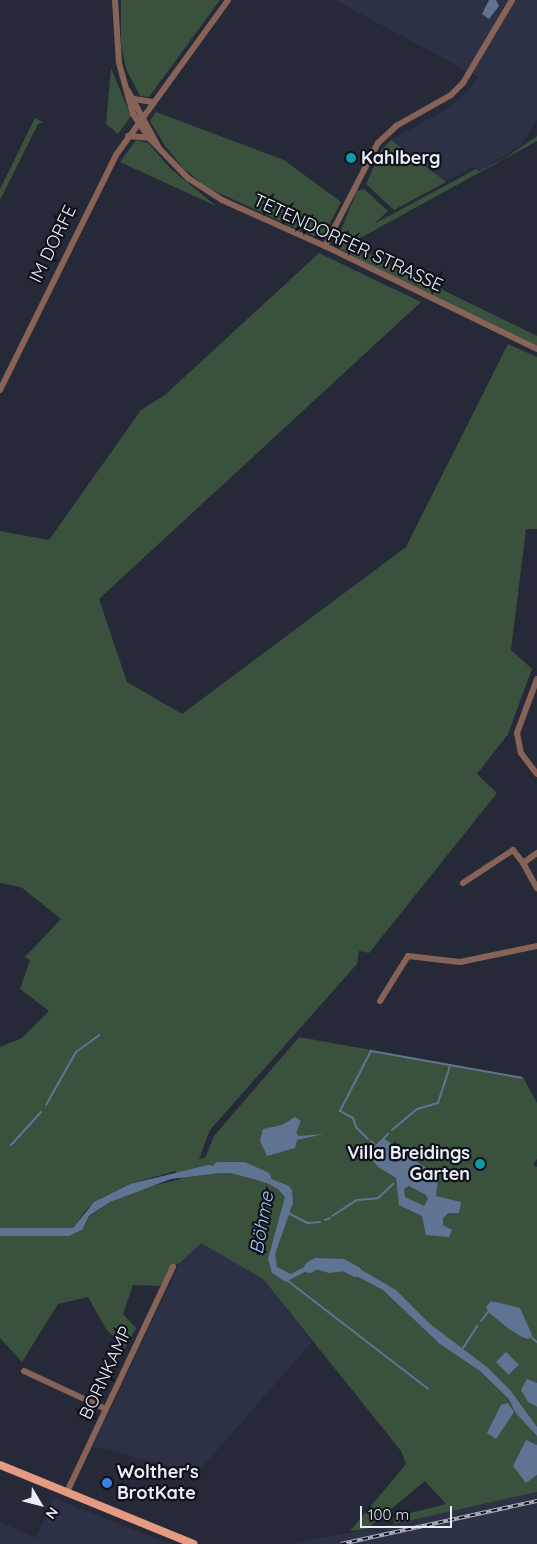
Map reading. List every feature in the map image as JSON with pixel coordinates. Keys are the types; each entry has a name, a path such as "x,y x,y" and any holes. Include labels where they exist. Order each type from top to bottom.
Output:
{"main road":[{"path":"0,1465 194,1544"}],"street":[{"path":"116,0 117,49 137,124"},
{"name":"IM DORFE","path":"0,390 95,193 128,136 228,0"},
{"path":"325,246 378,143 394,127 451,95 463,83 512,0"},
{"name":"TETENDORFER STRASSE","path":"127,90 134,99 158,146"},
{"path":"134,99 152,102"},
{"name":"TETENDORFER STRASSE","path":"137,124 148,138 206,191 325,246 537,349"},
{"path":"128,136 148,138"},
{"path":"537,679 520,719 517,733 518,746 537,774"},
{"path":"463,883 513,850 523,863 537,888"},
{"path":"523,863 537,853"},
{"path":"380,1001 408,956 460,962 537,946"},
{"name":"BORNKAMP","path":"66,1492 172,1267"},
{"path":"24,1371 106,1409"}],"shaded area":[{"path":"335,0 537,0 537,119 521,146 479,171 472,167 446,182 391,140 445,110 468,91 478,77"},
{"path":"489,0 496,0 499,6 489,19 482,14"},
{"path":"295,1117 301,1121 296,1133 299,1136 324,1134 297,1140 295,1148 267,1156 260,1141 263,1129 282,1125"},
{"path":"383,1138 436,1175 438,1179 436,1196 461,1202 459,1213 448,1213 443,1218 443,1225 452,1230 449,1237 426,1235 422,1216 399,1205 396,1178 378,1167 367,1153","holes":["409,1186 426,1195 428,1199 424,1206 405,1197 404,1189"]},
{"path":"208,1165 254,1172 289,1186 292,1190 293,1203 275,1254 277,1267 291,1274 314,1262 345,1264 358,1268 396,1290 430,1324 487,1367 510,1390 537,1427 537,1436 515,1412 509,1399 480,1371 440,1344 383,1290 347,1271 329,1273 312,1268 286,1282 272,1273 268,1259 285,1197 278,1189 265,1182 227,1172 171,1179 110,1202 89,1216 82,1230 69,1236 0,1236 0,1228 73,1228 94,1202 130,1184"},
{"path":"201,1243 263,1279 312,1342 196,1474 93,1446 180,1263"},
{"path":"491,1301 520,1308 532,1335 528,1339 522,1337 488,1312 486,1307"},
{"path":"506,1352 519,1365 509,1375 496,1362"},
{"path":"527,1379 537,1383 537,1407 528,1402 521,1390"},
{"path":"508,1403 514,1412 496,1439 487,1433 501,1405"},
{"path":"526,1440 537,1445 537,1475 526,1483 513,1466"},
{"path":"537,1492 537,1544 290,1544 394,1524"},
{"path":"53,1498 171,1544 0,1544 0,1522 36,1538"}],"green space":[{"path":"121,0 220,0 149,97 140,96 126,69 121,45"},
{"path":"111,68 131,116 118,134 106,124"},
{"path":"156,112 284,160 341,202 325,233 313,236 208,188 183,168 165,146 150,121"},
{"path":"35,118 43,122 38,124 0,200 0,189"},
{"path":"537,136 537,141 353,242 371,255 537,336 537,346 393,278 339,248 338,237 357,191 364,189 388,211 374,224 476,169 479,171 505,158"},
{"path":"136,140 148,143 170,168 216,206 120,162"},
{"path":"391,140 446,182 394,210 366,184 382,149"},
{"path":"319,253 421,302 99,599 127,682 182,714 406,547 508,344 537,357 537,529 526,529 511,650 532,669 508,734 477,774 497,793 369,953 359,951 357,964 210,1130 199,1159 205,1158 214,1136 299,1037 523,1077 537,1103 537,1159 533,1165 537,1167 537,1383 527,1380 528,1402 537,1407 537,1445 526,1441 526,1483 537,1475 537,1492 394,1524 394,1517 446,1504 425,1481 367,1529 350,1531 406,1464 401,1451 263,1279 201,1243 180,1263 172,1266 160,1286 133,1285 123,1314 136,1328 125,1348 106,1329 88,1297 58,1304 22,1362 0,1338 0,1236 69,1236 82,1230 89,1217 110,1202 139,1189 181,1179 175,1171 130,1184 101,1198 87,1209 73,1228 0,1228 0,1047 22,1038 49,1011 20,989 30,960 25,957 61,919 21,887 0,883 0,531 49,540 141,410 165,395"}],"waterway":[{"path":"46,1105 76,1052 99,1035"},
{"path":"368,1139 356,1127 353,1118 340,1111 371,1051 522,1078"},
{"path":"392,1130 417,1109 438,1103 450,1066"},
{"path":"11,1145 41,1112"},
{"path":"384,1138 388,1134"},
{"path":"371,1141 374,1144"},
{"name":"Böhme","path":"218,1167 243,1167 265,1177"},
{"path":"332,1216 357,1200 378,1198 393,1184"},
{"path":"288,1213 308,1223 320,1222"},
{"path":"325,1220 330,1218"},
{"name":"Böhme","path":"309,1267 316,1263 342,1264 355,1271"},
{"path":"288,1281 428,1389"},
{"path":"481,1321 488,1312"},
{"path":"461,1351 477,1326"},
{"path":"531,1337 537,1342"}],"railway":[{"path":"341,1544 537,1501"}],"place":[{"name":"Kahlberg","path":"351,158"},
{"name":"Villa Breidings Garten","path":"480,1164"},
{"name":"Wolther's BrotKate","path":"107,1483"}]}
